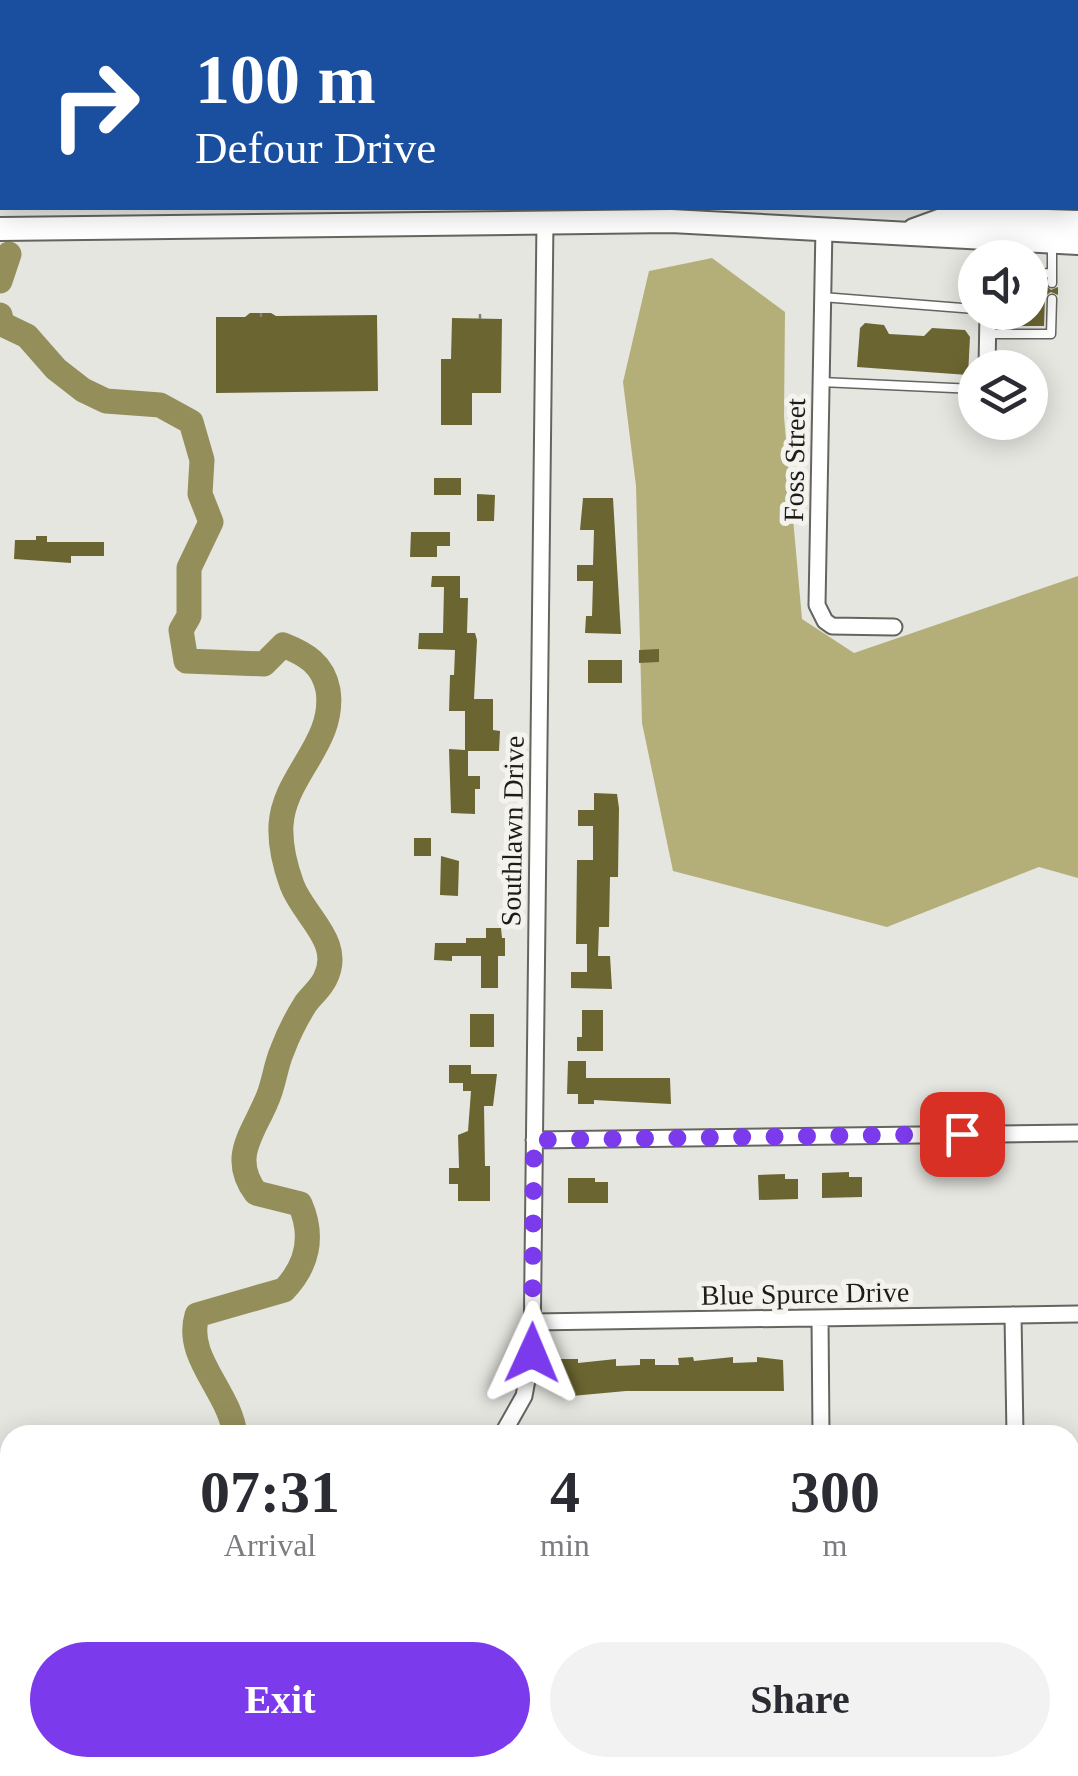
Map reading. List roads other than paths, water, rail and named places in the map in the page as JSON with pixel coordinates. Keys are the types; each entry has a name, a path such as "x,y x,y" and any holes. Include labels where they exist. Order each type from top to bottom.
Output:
{"main road":[{"path":"366,224 386,210"},
{"path":"859,210 875,230"},
{"path":"0,229 207,217 366,224 671,221 1078,243"},
{"path":"989,238 1078,222"}],"street":[{"name":"Southlawn Drive","path":"509,1425 530,1375 533,1322 545,221"},
{"name":"Foss Street","path":"824,227 816,594 820,614 832,626 894,627"},
{"path":"988,330 988,350"},
{"path":"534,1140 1078,1133"},
{"name":"Blue Spurce Drive","path":"533,1322 1078,1314"},
{"path":"1013,1315 1016,1425"},
{"path":"820,1318 821,1425"}],"lane":[{"path":"1048,277 1051,278 1052,241"},
{"path":"822,297 958,307"},
{"path":"988,334 1051,334 1052,299"},
{"path":"821,382 958,389"}],"waterway":[{"path":"0,281 9,254"},
{"path":"0,315 2,324 27,336 56,369 83,390 106,401 160,405 191,422 202,460 200,494 211,522 189,568 189,616 181,630 186,661 264,664 283,645 312,661 328,690 324,726 284,807 281,832 292,885 326,941 330,966 287,1039 244,1158 248,1180 256,1193 300,1204 307,1227 306,1250 299,1271 284,1290 197,1315 197,1346 232,1425"}]}
